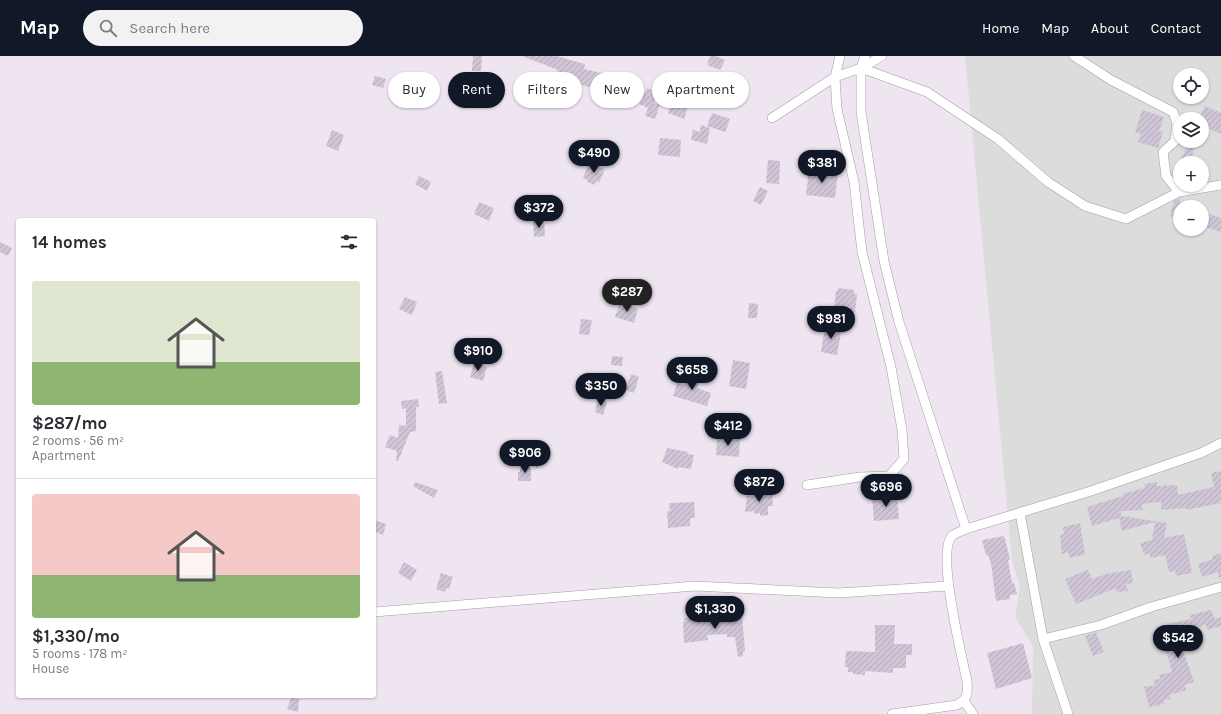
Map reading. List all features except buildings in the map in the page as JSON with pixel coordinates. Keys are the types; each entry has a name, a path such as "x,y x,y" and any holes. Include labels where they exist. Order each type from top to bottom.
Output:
{"street":[{"path":"807,485 860,477 889,476 904,460 902,430 891,367 862,252 854,182 837,109 835,77 840,56"},
{"path":"865,56 861,68 861,112 884,261 899,322 966,529"},
{"path":"772,118 835,77 861,68 882,56"},
{"path":"1074,56 1112,80 1173,112 1177,123 1174,141 1163,152 1166,176 1173,185"},
{"path":"861,68 927,92 998,139 1048,182 1085,206 1126,219 1179,192"},
{"path":"1209,187 1221,185"},
{"path":"892,714 957,705 964,702 968,694 967,681 948,586 947,547 952,536 966,529 1091,491 1179,461 1201,453 1221,443"},
{"path":"1020,513 1043,639 1068,714"},
{"path":"376,612 695,586 838,593 948,586"},
{"path":"1043,639 1101,625 1151,607 1221,587"},
{"path":"964,702 974,714"}],"shaded area":[{"path":"965,56 1221,56 1221,714 1032,714 1033,646 1015,617 1020,587 1012,560"}]}
